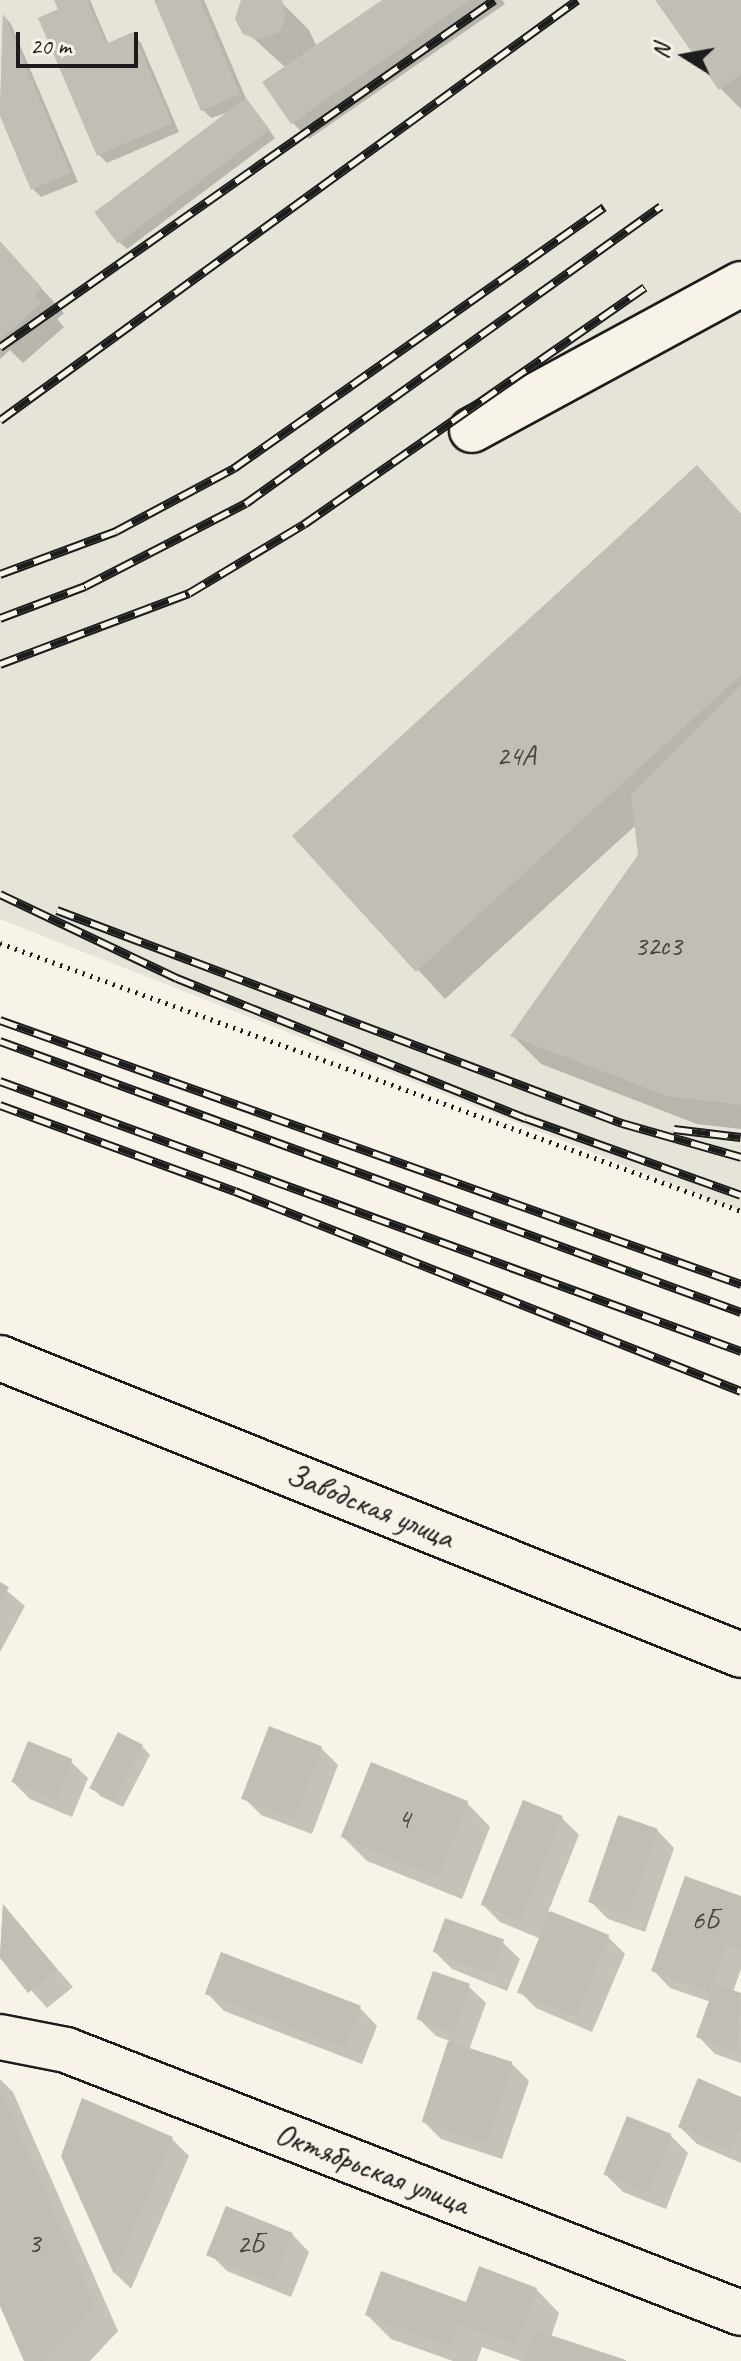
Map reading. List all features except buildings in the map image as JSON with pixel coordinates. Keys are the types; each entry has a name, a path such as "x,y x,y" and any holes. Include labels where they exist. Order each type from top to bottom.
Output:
{"street":[{"path":"472,430 741,284"},
{"name":"Заводская улица","path":"0,1358 741,1655"},
{"name":"Октябрьская улица","path":"0,2037 66,2050 741,2313"}],"path":[{"path":"0,943 741,1211"}],"shaded area":[{"path":"0,0 741,0 741,1211 0,919"}],"railway":[{"path":"0,347 494,0"},
{"path":"0,420 577,0"},
{"path":"0,618 85,586 246,503 661,206"},
{"path":"0,574 116,531 234,468 604,207"},
{"path":"0,664 189,593 304,524 645,287"},
{"path":"0,894 177,978 526,1118 741,1195"},
{"path":"57,910 622,1123 741,1157"},
{"path":"0,1020 741,1284"},
{"path":"0,1041 741,1312"},
{"path":"0,1081 741,1351"},
{"path":"0,1105 235,1191 741,1391"},
{"path":"674,1129 741,1137"}]}
